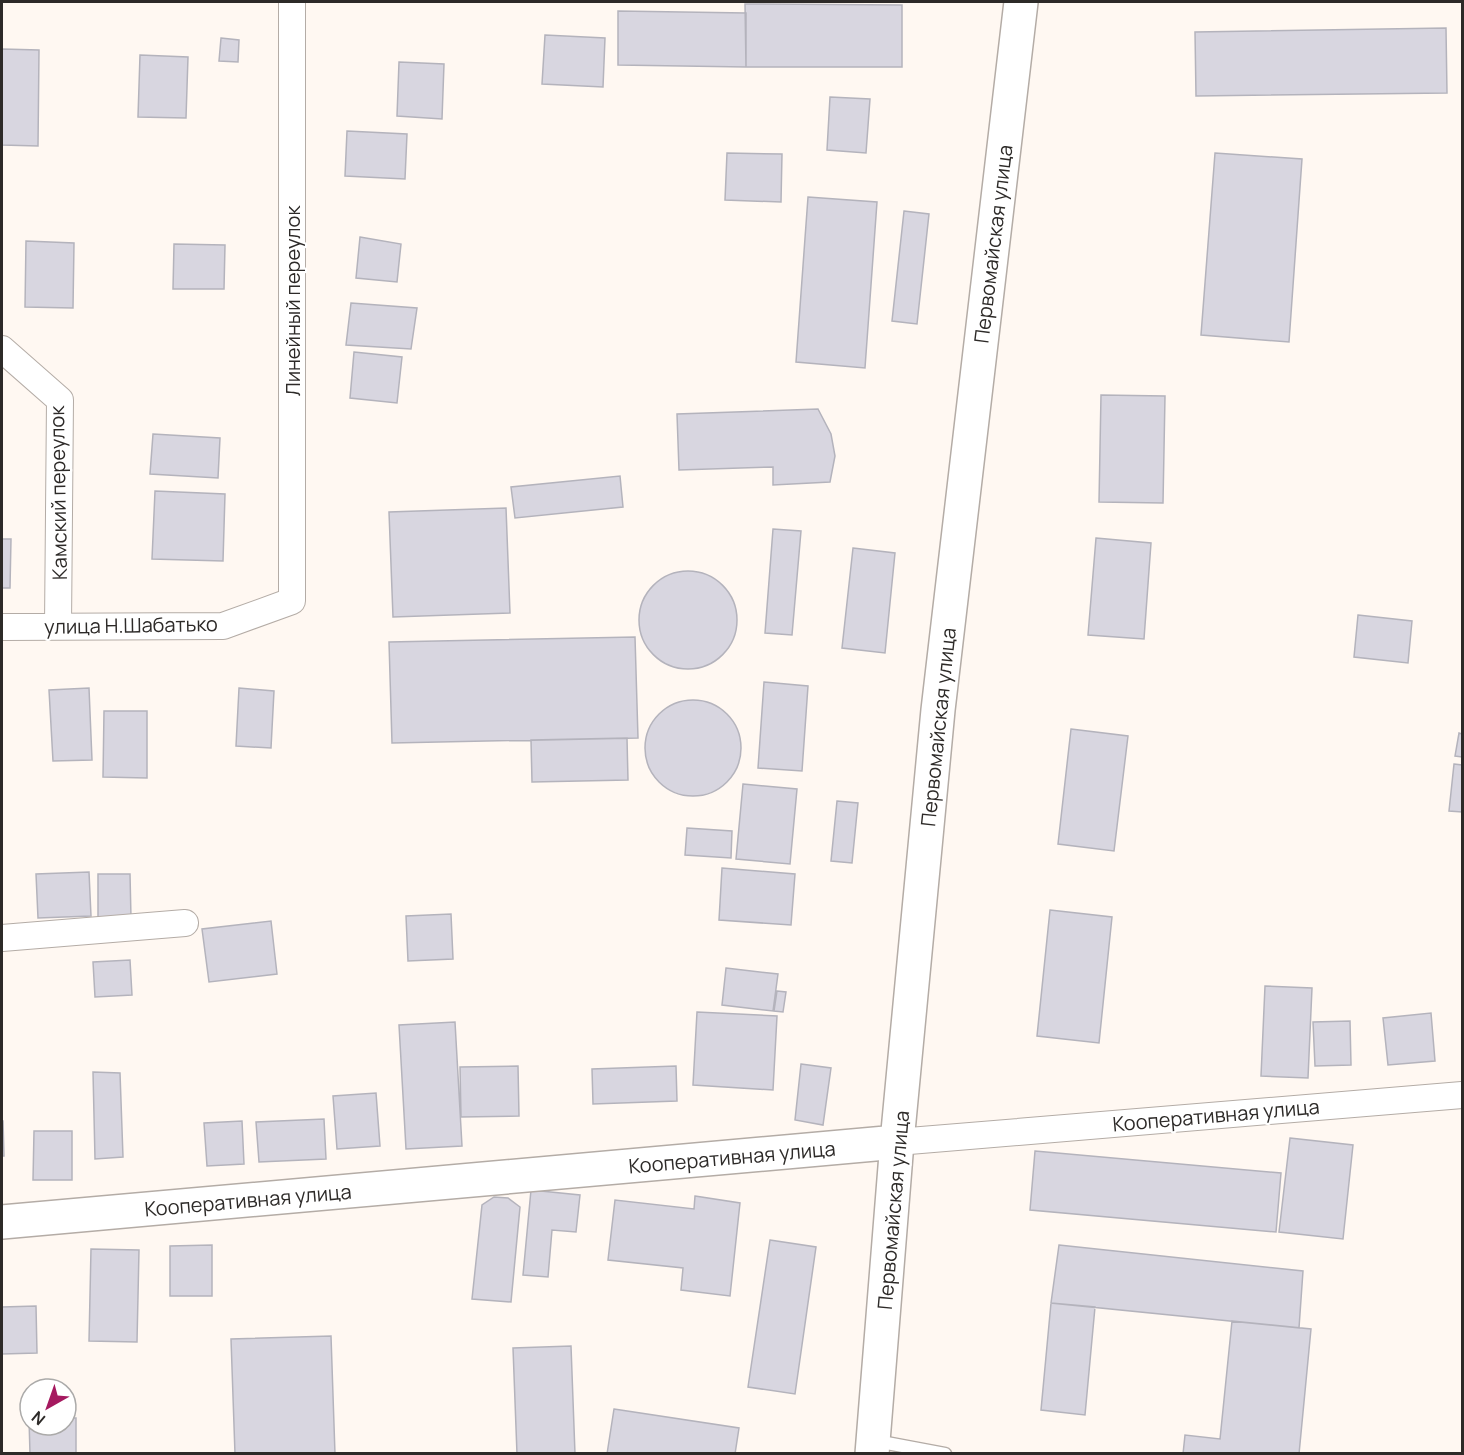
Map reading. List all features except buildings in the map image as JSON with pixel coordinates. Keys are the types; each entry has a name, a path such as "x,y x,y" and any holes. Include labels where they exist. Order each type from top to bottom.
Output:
{"main road":[{"name":"Первомайская улица","path":"874,1447 897,1142 938,710 1021,2"},
{"name":"Кооперативная улица","path":"2,1222 897,1142"}],"street":[{"name":"Линейный переулок","path":"292,2 292,601"},
{"name":"Камский переулок","path":"2,349 60,400 58,626"},
{"name":"улица Н.Шабатько","path":"2,627 223,626 292,601"},
{"path":"2,938 184,923"},
{"name":"Кооперативная улица","path":"897,1142 1462,1095"}],"lane":[{"path":"874,1447 945,1454"}]}
